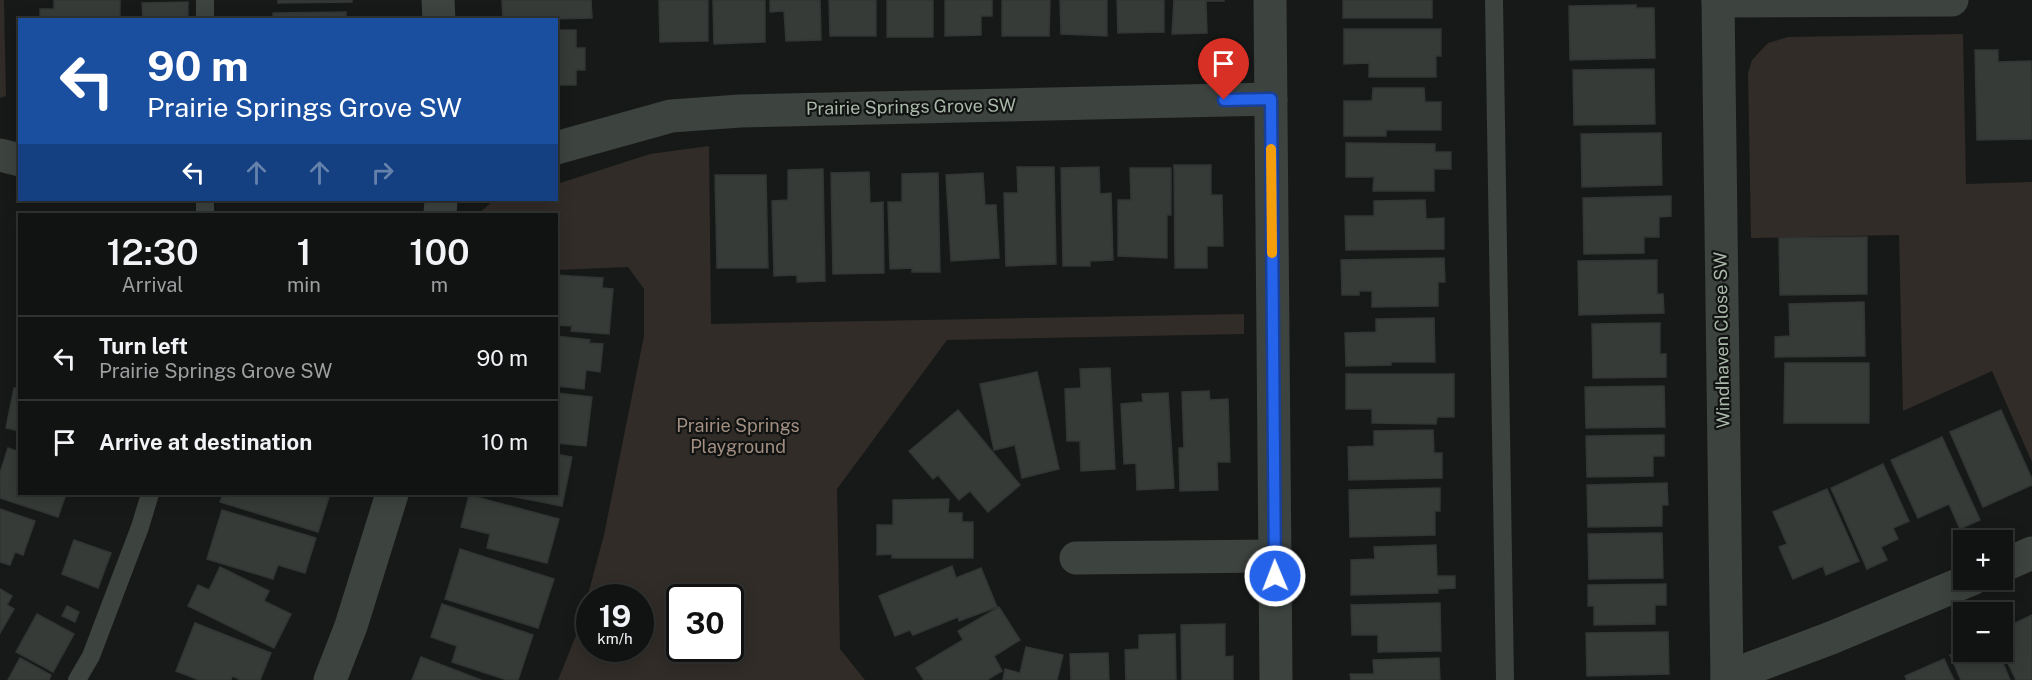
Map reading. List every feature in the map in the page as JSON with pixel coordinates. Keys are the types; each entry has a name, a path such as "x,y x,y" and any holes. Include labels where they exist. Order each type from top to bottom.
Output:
{"street":[{"path":"438,0 439,18"},
{"path":"1270,0 1276,680"},
{"path":"1718,1 1952,0"},
{"name":"Windhaven Close SW","path":"1718,1 1727,679"},
{"name":"Prairie Springs Grove SW","path":"558,147 671,116 728,112 1271,99"},
{"path":"0,155 18,160"},
{"path":"330,680 351,626 392,495"},
{"path":"2013,561 2032,553"},
{"path":"1076,558 1275,556"},
{"path":"1727,679 1953,587"}],"lane":[{"path":"205,0 205,18"},
{"path":"1494,0 1504,680"},
{"path":"78,680 91,656 140,527 150,495"}],"green space":[{"path":"0,0 4,0 6,96 0,98"},
{"path":"1963,34 1966,184 2032,182 2032,462 1992,371 1903,411 1899,235 1751,238 1748,73 1752,60 1768,43 1788,37"},
{"name":"Prairie Springs Playground","path":"709,146 711,324 1244,314 1244,334 947,340 837,489 840,649 865,680 558,680 576,635 576,662 654,662 654,584 591,584 604,535 644,336 644,289 628,267 558,270 558,213 479,213 493,201 558,201 558,184 650,154"}],"building":[{"path":"54,0 120,0 120,17 40,18 40,9 54,9"},
{"path":"278,0 352,0 352,2 278,3"},
{"path":"502,0 591,0 592,18 503,18"},
{"path":"659,0 708,0 708,41 660,42"},
{"path":"713,0 765,0 765,42 714,44"},
{"path":"770,0 820,0 821,40 786,41 784,11 770,12"},
{"path":"829,0 876,0 876,36 830,36"},
{"path":"887,0 933,0 933,37 887,37"},
{"path":"945,0 992,0 992,16 981,16 981,35 945,36"},
{"path":"1002,0 1050,0 1049,36 1002,36"},
{"path":"1060,0 1107,0 1107,36 1061,34"},
{"path":"1117,0 1164,0 1164,32 1118,33"},
{"path":"1174,0 1224,1 1206,1 1207,33 1172,34"},
{"path":"1343,0 1432,0 1432,18 1343,18"},
{"path":"188,2 188,18 143,18 142,3"},
{"path":"1636,5 1636,8 1654,8 1655,58 1570,60 1569,6"},
{"path":"346,12 346,18 273,18 273,13"},
{"path":"1344,29 1441,29 1441,56 1436,56 1436,77 1369,77 1369,63 1344,64"},
{"path":"558,30 576,30 576,48 585,48 585,70 576,70 576,85 558,85"},
{"path":"1975,50 1998,50 1998,62 2031,61 2032,139 1977,140"},
{"path":"1654,69 1655,124 1574,125 1573,70"},
{"path":"1373,88 1424,88 1425,102 1441,102 1441,130 1386,130 1386,136 1344,136 1344,101 1372,101"},
{"path":"1661,133 1662,185 1582,187 1581,134"},
{"path":"1346,143 1435,144 1435,152 1451,152 1451,169 1434,169 1434,191 1373,191 1374,177 1346,177"},
{"path":"1174,165 1211,165 1211,195 1222,195 1223,246 1207,246 1207,268 1175,268"},
{"path":"1017,167 1054,167 1056,264 1006,266 1004,193 1018,193"},
{"path":"1099,167 1100,194 1111,193 1113,260 1090,261 1090,266 1063,266 1061,168"},
{"path":"1130,168 1171,168 1171,215 1167,215 1167,258 1118,256 1118,200 1131,200"},
{"path":"823,169 825,281 797,282 797,275 774,276 772,201 788,200 788,170"},
{"path":"869,172 870,203 883,202 884,273 833,274 831,173"},
{"path":"938,173 940,272 912,272 912,268 890,269 888,202 902,202 902,174"},
{"path":"983,173 985,205 996,205 999,258 951,261 946,175"},
{"path":"715,175 766,175 768,268 717,268"},
{"path":"1671,196 1671,216 1659,217 1659,237 1644,237 1644,253 1584,254 1583,198"},
{"path":"1425,200 1426,219 1444,218 1444,249 1346,250 1345,216 1374,216 1374,201"},
{"path":"1867,237 1867,294 1780,295 1779,238"},
{"path":"1444,258 1445,282 1438,282 1438,306 1372,307 1372,291 1359,291 1359,295 1342,295 1341,260"},
{"path":"1657,260 1657,294 1663,294 1664,313 1579,315 1578,261"},
{"path":"558,275 603,278 602,288 613,289 609,334 571,331 572,326 558,325"},
{"path":"1864,302 1865,356 1775,357 1775,337 1790,336 1789,304"},
{"path":"1434,318 1435,362 1391,362 1391,365 1346,366 1345,333 1376,332 1376,319"},
{"path":"1660,323 1660,354 1666,354 1666,377 1593,378 1592,324"},
{"path":"558,336 603,344 600,372 586,370 584,389 558,386"},
{"path":"1785,363 1869,363 1869,423 1784,423"},
{"path":"1110,368 1115,469 1081,471 1080,441 1067,441 1065,389 1081,388 1080,369"},
{"path":"1037,372 1059,469 1022,478 1015,445 994,450 980,384"},
{"path":"1346,374 1454,374 1454,417 1437,417 1436,424 1372,423 1372,409 1346,409"},
{"path":"1664,386 1665,427 1586,428 1585,387"},
{"path":"14,388 18,389 18,431 6,428"},
{"path":"1209,391 1210,400 1228,399 1230,462 1217,462 1218,490 1180,491 1179,448 1184,448 1182,392"},
{"path":"558,393 592,397 586,446 558,443"},
{"path":"1168,393 1174,488 1137,490 1136,463 1124,464 1121,404 1143,402 1142,394"},
{"path":"958,410 1020,485 988,512 970,491 959,500 938,475 933,479 909,451"},
{"path":"2001,410 2032,479 2032,485 1983,507 1950,432"},
{"path":"1433,430 1434,453 1442,453 1442,478 1349,480 1348,447 1374,446 1374,431"},
{"path":"1664,435 1664,456 1653,456 1653,476 1587,477 1586,436"},
{"path":"1942,437 1980,520 1960,529 1949,504 1918,518 1891,460"},
{"path":"8,448 18,451 18,495 66,495 58,517 0,498 0,473"},
{"path":"558,454 572,457 562,506 506,495 558,495"},
{"path":"1883,464 1909,521 1893,528 1898,539 1881,547 1887,560 1867,569 1831,488"},
{"path":"1667,483 1668,505 1662,505 1662,526 1588,527 1587,485"},
{"path":"1440,488 1440,511 1435,511 1435,535 1350,537 1349,490"},
{"path":"1827,489 1859,561 1826,575 1823,566 1793,579 1779,547 1787,544 1773,512"},
{"path":"223,495 320,495 329,497 318,532 220,502"},
{"path":"469,495 559,519 547,563 487,548 490,534 461,527"},
{"path":"949,499 948,513 962,513 962,522 973,522 973,558 892,558 892,554 877,555 877,525 893,525 893,500"},
{"path":"0,509 35,521 23,555 15,552 10,565 0,562"},
{"path":"222,510 316,538 305,573 278,565 273,579 207,559"},
{"path":"1662,533 1663,578 1589,579 1588,534"},
{"path":"74,540 111,553 98,588 62,574"},
{"path":"1436,545 1437,576 1455,576 1455,588 1438,589 1438,593 1351,595 1351,560 1375,559 1374,547"},
{"path":"460,549 554,579 538,628 445,599"},
{"path":"952,566 956,578 981,568 997,607 959,621 958,617 913,635 910,630 895,636 879,596"},
{"path":"220,567 269,591 264,601 291,614 274,648 188,606 198,585 209,590"},
{"path":"1666,584 1666,605 1655,605 1655,624 1594,625 1594,606 1588,606 1588,585"},
{"path":"0,589 12,596 7,605 14,609 0,633"},
{"path":"1440,603 1441,651 1378,652 1378,635 1352,635 1351,605"},
{"path":"442,604 533,635 518,680 507,680 452,662 457,646 431,637"},
{"path":"67,606 79,612 75,622 62,616"},
{"path":"999,607 1020,640 994,656 1002,671 987,680 924,680 916,668 963,640 958,631"},
{"path":"37,614 74,634 53,672 16,652"},
{"path":"2032,615 2032,680 2016,680 2007,662 2013,662 2013,624"},
{"path":"195,623 271,653 260,680 241,680 232,676 231,680 199,680 176,671"},
{"path":"1225,624 1225,657 1233,656 1233,680 1182,680 1181,625"},
{"path":"1668,632 1669,674 1587,676 1586,633"},
{"path":"1175,634 1176,680 1126,680 1125,650 1139,649 1139,635"},
{"path":"1026,647 1063,655 1057,680 1003,680 1005,669 1020,673"},
{"path":"1108,653 1109,680 1071,680 1070,654"},
{"path":"421,657 481,680 412,680"},
{"path":"20,658 51,675 49,680 8,680"},
{"path":"1439,658 1440,680 1351,680 1350,674 1374,674 1373,660"},
{"path":"1944,659 1954,680 1907,680 1905,676"},
{"path":"1953,662 2003,662 2010,680 1961,680"}],"slow traffic":[{"path":"1271,149 1272,253"}],"route":[{"path":"1224,100 1271,99 1275,576"}]}
